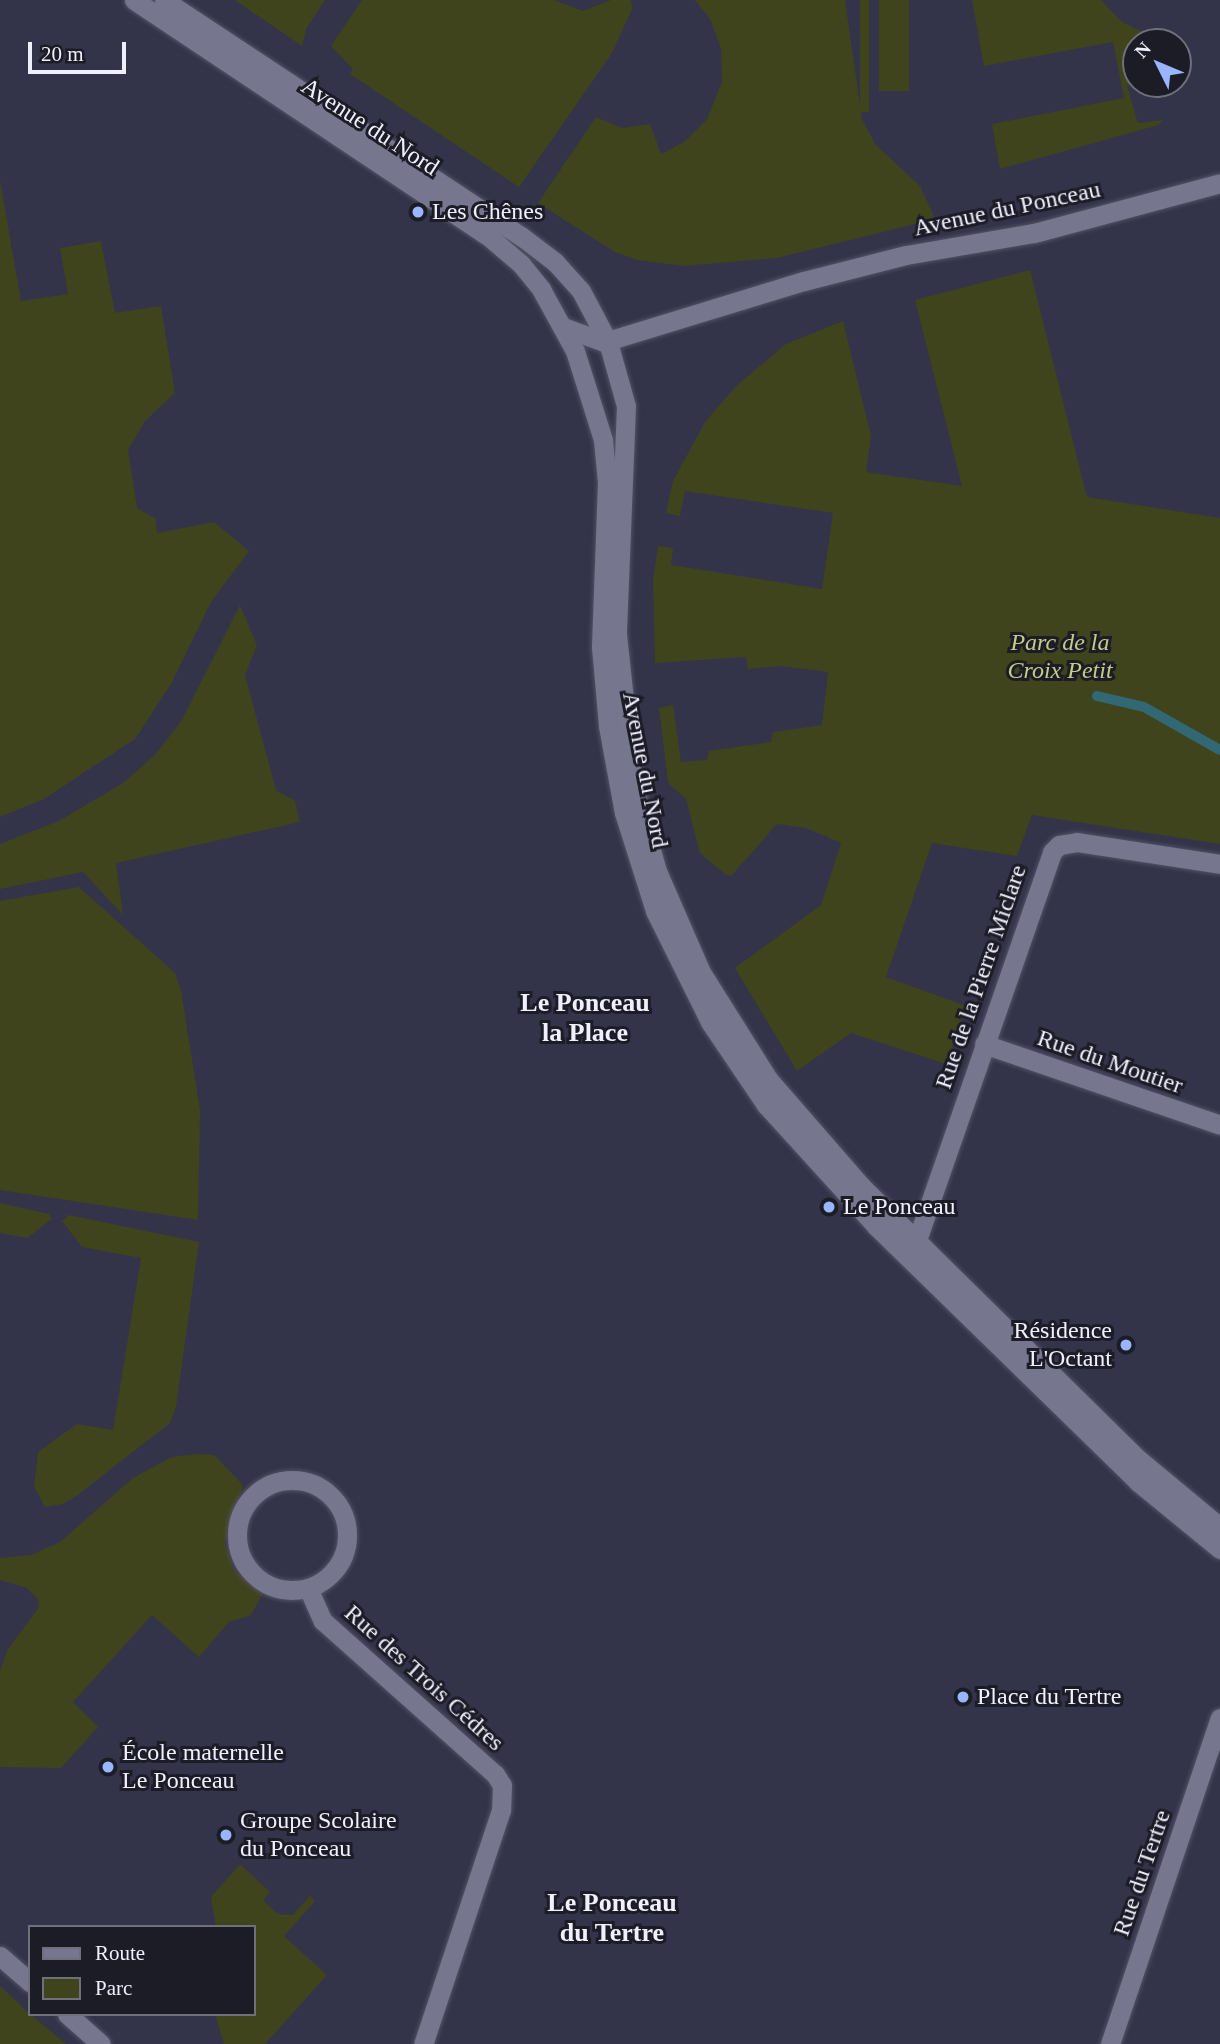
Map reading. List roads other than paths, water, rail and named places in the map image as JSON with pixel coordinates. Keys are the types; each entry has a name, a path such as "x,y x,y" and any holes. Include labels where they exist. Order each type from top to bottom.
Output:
{"street":[{"name":"Avenue du Nord","path":"134,0 497,243 531,275 563,327 596,409 606,460 601,647 617,785 654,911 710,1022 766,1105 876,1226 1138,1482 1220,1549"},
{"name":"Avenue du Nord","path":"164,0 541,250 581,291 608,342 622,381 628,434 618,571 620,694 633,783 657,871 701,972 744,1045 785,1101 916,1243 1138,1459 1220,1527"},
{"name":"Avenue du Ponceau","path":"608,342 804,281 906,255 1034,233 1220,183"},
{"path":"563,327 608,342"},
{"name":"Rue de la Pierre Miclare","path":"916,1243 1046,862 1059,845 1077,842 1220,864"},
{"name":"Rue du Moutier","path":"984,1044 1220,1125"},
{"path":"277,1482 316,1485 334,1499 345,1520 342,1558 328,1576 308,1588 285,1590 263,1582 239,1552 237,1529 244,1507 259,1491 277,1482"},
{"name":"Rue des Trois Cédres","path":"308,1588 323,1621 495,1774 502,1785 501,1810 422,2044"},
{"name":"Rue du Tertre","path":"1110,2044 1220,1718"},
{"path":"0,1956 28,1980"},
{"path":"69,2016 101,2044"}],"waterway":[{"path":"1097,696 1144,707 1220,750"}],"place":[{"name":"Les Chênes","path":"418,212"},
{"name":"Le Ponceau","path":"829,1207"},
{"name":"Résidence L'Octant","path":"1126,1345"},
{"name":"Place du Tertre","path":"963,1697"},
{"name":"École maternelle Le Ponceau","path":"108,1767"},
{"name":"Groupe Scolaire du Ponceau","path":"226,1835"}],"district":[{"name":"Le Ponceau la Place","path":"585,1018"},
{"name":"Le Ponceau du Tertre","path":"612,1918"}],"park label":[{"name":"Parc de la Croix Petit","path":"1060,657"}]}
